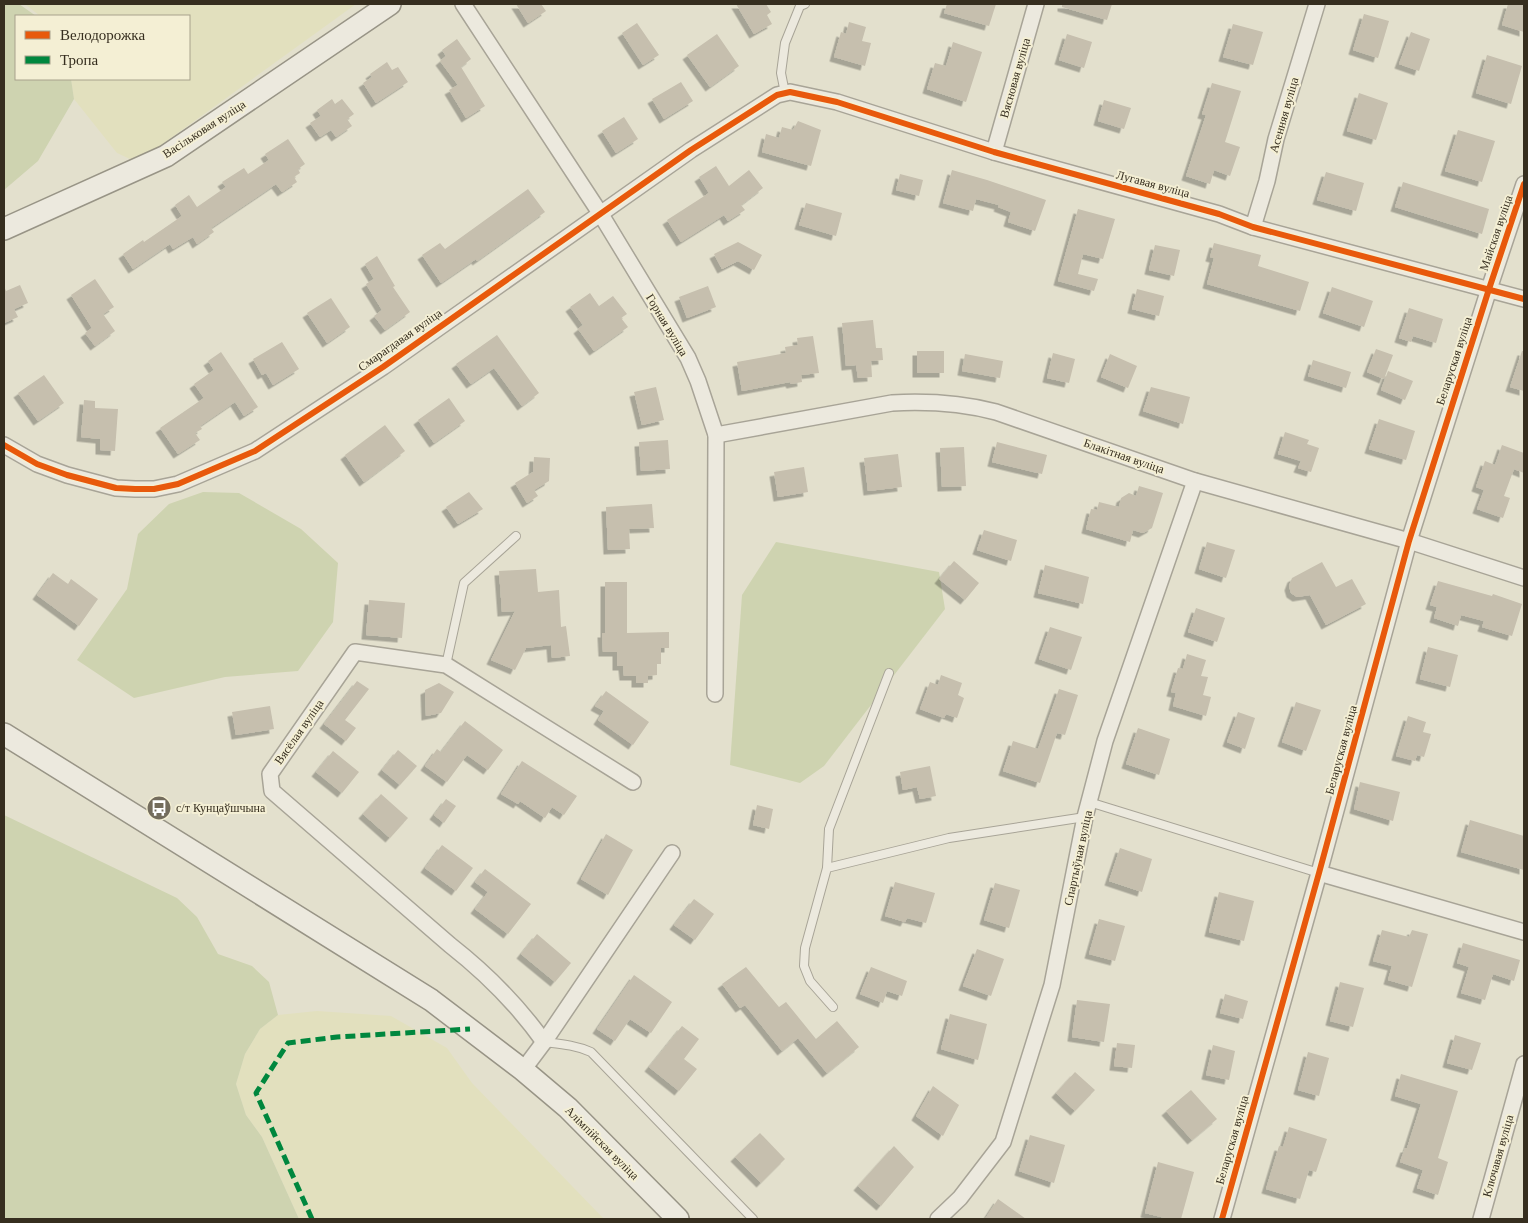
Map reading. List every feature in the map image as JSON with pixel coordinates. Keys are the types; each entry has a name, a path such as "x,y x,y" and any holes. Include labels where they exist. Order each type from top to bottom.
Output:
{"street":[{"name":"Васільковая вуліца","path":"4,229 166,156 390,4"},
{"name":"Горная вуліца","path":"463,4 600,214 688,358 698,381 716,435 715,694"},
{"name":"Вясновая вуліца","path":"994,152 1036,4"},
{"name":"Асенняя вуліца","path":"1254,227 1267,181 1276,138 1317,4"},
{"name":"Лугавая вуліца","path":"781,94 790,92 836,102 994,152 1219,214 1254,227 1524,299"},
{"name":"Смарагдавая вуліца","path":"4,445 37,464 67,475 116,488 154,489 178,484 255,451 383,366 691,150 781,94"},
{"name":"Майская вуліца","path":"1489,289 1524,184"},
{"name":"Беларуская вуліца","path":"1222,1219 1319,873 1409,541 1489,289"},
{"name":"Блакітная вуліца","path":"716,435 892,403 944,402 969,405 996,412 1195,481 1409,541 1524,578"},
{"name":"Спартыўная вуліца","path":"938,1219 960,1198 1003,1142 1052,985 1085,817 1105,740 1195,481"},
{"name":"Вясёлая вуліца","path":"544,1042 527,1018 481,969 443,939 272,792 270,774 355,652 446,665 633,782"},
{"name":"Алімпійская вуліца","path":"4,734 431,1000 523,1070 568,1108 678,1219"},
{"path":"523,1070 672,853"},
{"path":"1319,873 1524,932"},
{"name":"Ключавая вуліца","path":"1481,1219 1524,1064"}],"lane":[{"path":"781,94 781,73 785,44 800,6 805,4"},
{"path":"446,665 464,583 516,536"},
{"path":"833,1007 810,981 804,966 805,948 827,868 829,829 889,673"},
{"path":"1089,802 1319,873"},
{"path":"827,868 949,838 1085,817"},
{"path":"544,1042 569,1044 591,1052 753,1219"}],"shaded area":[{"path":"25,4 356,4 146,156 130,159 117,153 74,99 71,80 190,80 190,15 39,15"},
{"path":"317,1011 391,1016 447,1048 472,1083 604,1219 299,1219 262,1137 246,1115 236,1084 245,1054 260,1029 278,1015"}],"green space":[{"path":"4,4 19,4 35,15 15,15 15,80 71,80 74,99 38,161 4,190"},
{"path":"203,492 239,493 301,529 338,563 333,622 298,671 225,677 134,698 77,660 127,589 138,534 169,504"},
{"path":"776,542 939,572 945,609 824,766 800,783 730,765 742,595"},
{"path":"4,815 177,898 197,917 218,954 252,966 269,982 278,1015 260,1029 245,1054 236,1084 246,1115 262,1137 299,1219 4,1219"}],"building":[{"path":"516,4 541,4 546,11 528,23"},
{"path":"736,4 766,4 771,12 767,15 772,24 754,34"},
{"path":"947,4 996,4 989,26 944,13"},
{"path":"1062,4 1112,4 1107,20 1062,7"},
{"path":"1508,4 1524,4 1524,32 1502,25"},
{"path":"1364,14 1389,21 1378,58 1353,50"},
{"path":"849,22 866,27 862,41 871,43 865,66 834,57 841,32 846,34"},
{"path":"637,23 659,55 643,65 622,33"},
{"path":"1233,24 1263,32 1253,65 1223,57"},
{"path":"1411,32 1430,39 1419,71 1399,64"},
{"path":"717,34 739,66 710,87 687,55"},
{"path":"1067,34 1092,42 1084,68 1059,60"},
{"path":"457,39 471,59 461,67 485,106 466,118 449,90 458,85 440,61 446,56 442,50"},
{"path":"953,42 982,52 966,102 927,89 935,63 946,66"},
{"path":"1487,55 1522,66 1511,104 1476,93"},
{"path":"387,62 392,70 398,67 408,82 376,103 363,83 372,77 370,74"},
{"path":"681,82 693,101 664,119 652,99"},
{"path":"1212,83 1241,91 1225,142 1240,147 1230,176 1214,170 1210,184 1186,176 1206,115 1202,114"},
{"path":"1359,93 1388,103 1376,140 1347,131"},
{"path":"332,99 335,104 342,99 354,114 347,119 352,126 336,137 331,130 320,137 310,123 321,116 317,110"},
{"path":"1104,100 1131,108 1124,129 1098,121"},
{"path":"624,117 638,139 616,153 602,131"},
{"path":"798,121 821,130 811,166 762,152 766,134 779,138 782,127 793,130"},
{"path":"1458,130 1495,141 1482,182 1445,171"},
{"path":"288,139 305,164 298,169 300,173 294,177 297,182 282,192 276,184 211,228 214,232 197,244 193,237 173,249 170,244 133,269 123,254 182,216 175,205 189,195 197,207 226,187 222,182 244,168 248,174 269,160 265,154"},
{"path":"716,166 729,186 749,170 763,188 741,205 745,210 728,221 724,215 681,242 667,220 709,193 699,177"},
{"path":"952,170 1046,200 1035,231 1008,222 1011,212 998,207 999,205 976,199 973,211 943,203"},
{"path":"1326,172 1364,183 1356,211 1317,200"},
{"path":"900,174 923,180 919,196 896,190"},
{"path":"1403,182 1489,209 1482,234 1395,207"},
{"path":"528,189 545,212 477,261 476,259 441,283 422,255 440,243 445,249"},
{"path":"806,203 842,213 836,236 799,225"},
{"path":"1078,209 1115,219 1103,259 1083,254 1078,274 1098,279 1094,291 1058,281"},
{"path":"738,242 762,255 754,270 738,261 722,269 714,254"},
{"path":"1214,243 1261,255 1258,266 1309,282 1300,311 1207,284 1214,258 1210,257"},
{"path":"1155,245 1180,250 1174,276 1149,270"},
{"path":"377,256 395,286 393,287 410,312 385,330 374,316 382,310 366,284 374,279 365,264"},
{"path":"95,279 114,307 103,314 115,331 95,346 85,333 92,328 71,295"},
{"path":"20,285 28,303 14,309 18,317 4,323 4,286 6,291"},
{"path":"708,286 716,307 687,318 679,297"},
{"path":"1332,287 1373,301 1364,327 1323,313"},
{"path":"1137,289 1164,296 1159,316 1132,309"},
{"path":"590,293 599,306 613,296 627,314 621,318 628,327 594,351 578,329 583,325 570,307"},
{"path":"331,298 350,327 327,343 307,313"},
{"path":"1409,308 1443,319 1436,343 1413,336 1411,342 1399,338"},
{"path":"873,320 876,348 882,348 883,360 871,361 872,377 858,378 856,365 846,366 842,323"},
{"path":"497,335 539,393 522,406 494,368 471,384 456,364"},
{"path":"813,336 819,373 801,375 802,382 791,384 790,382 742,391 737,362 786,353 785,347 798,345 797,338"},
{"path":"282,342 299,369 273,385 266,373 262,375 253,359"},
{"path":"1376,349 1393,355 1384,379 1367,372"},
{"path":"917,351 944,351 944,373 917,373"},
{"path":"1522,351 1524,351 1524,391 1510,387"},
{"path":"221,352 258,407 244,416 235,402 200,426 202,429 195,433 200,440 178,454 160,428 204,398 194,384 214,370 208,361"},
{"path":"1053,353 1075,359 1069,383 1047,378"},
{"path":"965,354 1003,361 1000,378 962,371"},
{"path":"1110,354 1137,366 1128,388 1101,377"},
{"path":"1313,360 1351,372 1346,388 1308,376"},
{"path":"1388,371 1413,381 1405,400 1381,390"},
{"path":"44,375 64,403 38,421 18,393"},
{"path":"656,387 664,420 642,425 634,392"},
{"path":"1151,387 1190,397 1183,424 1143,411"},
{"path":"449,398 465,421 434,443 418,420"},
{"path":"84,400 95,401 95,408 118,409 115,451 100,450 100,439 81,437"},
{"path":"1379,419 1415,431 1406,460 1369,449"},
{"path":"385,425 405,451 364,482 345,455"},
{"path":"1285,432 1309,440 1307,444 1319,448 1311,472 1298,468 1301,461 1278,454"},
{"path":"668,440 670,469 641,471 639,442"},
{"path":"997,442 1047,455 1042,474 992,462"},
{"path":"1502,445 1524,453 1524,473 1514,469 1504,496 1510,498 1503,518 1477,509 1484,490 1476,487 1485,461 1495,465"},
{"path":"964,447 966,486 942,487 940,448"},
{"path":"898,454 902,487 868,491 864,458"},
{"path":"534,457 550,458 549,481 534,490 538,496 527,503 515,483 533,472"},
{"path":"804,467 808,492 778,497 774,472"},
{"path":"1139,486 1163,493 1152,528 1143,533 1133,530 1130,542 1086,529 1091,509 1097,510 1099,502 1119,507 1121,498 1129,493 1136,496"},
{"path":"469,492 483,509 458,524 446,507"},
{"path":"652,504 654,528 629,529 630,549 608,550 606,507"},
{"path":"984,530 1017,540 1011,561 977,550"},
{"path":"1207,542 1235,550 1226,578 1199,569"},
{"path":"954,561 979,583 965,600 939,579"},
{"path":"1322,562 1336,587 1352,579 1366,604 1326,625 1310,595 1297,597 1291,593 1289,586 1292,578"},
{"path":"1045,565 1089,577 1083,604 1038,593"},
{"path":"536,569 538,592 559,590 561,627 566,626 570,656 552,658 551,645 526,648 515,670 491,660 515,611 502,612 499,571"},
{"path":"53,573 68,584 71,579 98,599 79,626 37,595"},
{"path":"1438,581 1492,596 1493,594 1522,604 1512,636 1482,627 1484,621 1461,615 1458,626 1434,618 1437,607 1430,605"},
{"path":"605,582 627,582 627,633 669,632 669,648 661,648 661,664 657,664 657,675 648,676 648,683 636,683 636,676 624,676 623,666 617,666 617,652 603,652 602,633 605,633"},
{"path":"369,600 405,603 402,638 366,635"},
{"path":"1196,608 1225,618 1217,642 1188,632"},
{"path":"1050,627 1082,637 1071,670 1039,659"},
{"path":"1428,647 1458,655 1450,687 1420,679"},
{"path":"1187,654 1206,660 1201,676 1208,677 1203,695 1211,697 1206,716 1173,706 1176,693 1171,692 1178,668 1183,669"},
{"path":"941,675 962,683 958,695 964,698 957,718 946,714 944,718 920,709 930,682 938,685"},
{"path":"357,681 369,689 345,720 356,728 346,741 324,724"},
{"path":"439,683 454,692 441,713 426,716 425,690"},
{"path":"1059,689 1078,695 1065,735 1057,733 1040,783 1003,771 1013,741 1038,749"},
{"path":"606,691 649,722 633,745 598,720 604,711 595,706"},
{"path":"1296,702 1321,710 1306,751 1282,742"},
{"path":"270,706 274,729 236,735 232,712"},
{"path":"1238,712 1255,718 1245,749 1227,742"},
{"path":"1408,716 1426,722 1423,732 1431,734 1424,757 1417,755 1415,761 1396,756"},
{"path":"465,721 503,750 488,770 467,755 447,782 425,766 437,749 441,752"},
{"path":"1138,728 1170,739 1159,775 1126,764"},
{"path":"398,750 417,766 400,785 382,770"},
{"path":"333,751 359,772 342,793 316,772"},
{"path":"522,761 577,796 564,815 552,807 545,818 520,801 518,804 501,794"},
{"path":"930,766 936,796 920,799 917,787 903,790 900,772"},
{"path":"1360,782 1400,792 1393,821 1354,809"},
{"path":"381,794 408,818 390,838 363,814"},
{"path":"446,799 456,806 444,823 434,815"},
{"path":"757,805 773,809 769,829 753,825"},
{"path":"1470,820 1524,836 1524,870 1461,852"},
{"path":"606,834 633,850 608,895 581,879"},
{"path":"442,845 473,868 456,891 425,868"},
{"path":"1120,848 1152,859 1142,892 1109,881"},
{"path":"485,869 531,904 508,934 475,909 488,892 475,882"},
{"path":"895,882 935,893 926,923 907,918 905,922 885,916"},
{"path":"995,883 1020,890 1009,928 984,920"},
{"path":"1219,892 1254,901 1244,941 1209,932"},
{"path":"694,899 714,914 695,940 674,925"},
{"path":"1099,919 1125,926 1115,961 1089,954"},
{"path":"1382,930 1409,937 1412,930 1428,934 1412,987 1388,980 1392,966 1373,961"},
{"path":"537,934 571,963 555,982 521,954"},
{"path":"1463,943 1520,960 1514,981 1493,974 1485,1000 1461,993 1469,967 1457,963"},
{"path":"977,949 1004,959 991,996 963,986"},
{"path":"746,967 779,1007 786,1002 816,1039 837,1021 859,1047 827,1073 798,1038 782,1051 745,1005 740,1008 722,984"},
{"path":"871,967 907,981 902,996 887,991 883,1003 860,994"},
{"path":"634,975 672,1002 651,1033 630,1019 615,1041 597,1029"},
{"path":"1340,982 1364,988 1353,1027 1330,1021"},
{"path":"1225,994 1248,1001 1243,1019 1220,1013"},
{"path":"1077,1000 1110,1004 1104,1042 1072,1037"},
{"path":"950,1014 987,1024 978,1060 941,1049"},
{"path":"682,1026 699,1039 684,1059 697,1069 679,1091 649,1067"},
{"path":"1455,1035 1481,1043 1472,1070 1447,1063"},
{"path":"1117,1043 1135,1045 1132,1068 1114,1066"},
{"path":"1213,1045 1235,1051 1229,1080 1206,1075"},
{"path":"1308,1052 1329,1058 1319,1096 1298,1090"},
{"path":"1075,1072 1095,1090 1075,1111 1056,1093"},
{"path":"1401,1074 1458,1091 1438,1158 1448,1162 1438,1195 1417,1188 1423,1170 1400,1162 1405,1148 1407,1148 1421,1104 1395,1096"},
{"path":"933,1086 959,1105 943,1136 916,1116"},
{"path":"1191,1090 1217,1119 1192,1140 1166,1111"},
{"path":"1289,1127 1327,1139 1316,1172 1309,1170 1300,1199 1266,1189 1279,1146 1283,1147"},
{"path":"760,1133 785,1159 761,1183 735,1157"},
{"path":"1030,1135 1065,1145 1054,1183 1019,1171"},
{"path":"894,1146 914,1167 881,1206 858,1186"},
{"path":"1158,1162 1194,1172 1181,1219 1169,1219 1145,1213"},
{"path":"998,1199 1026,1219 985,1219"}],"marked path":[{"path":"312,1219 256,1093 288,1043 337,1037 470,1029"}],"cycle path":[{"path":"4,445 37,464 67,475 116,488 135,489 154,489 178,484 255,451 383,367 691,150 777,95 790,92 837,102 994,152 1219,214 1253,227 1524,299"},
{"path":"1222,1219 1319,873 1409,541 1524,184"}],"place":[{"name":"с/т Кунцаўшчына","path":"159,808"}]}
